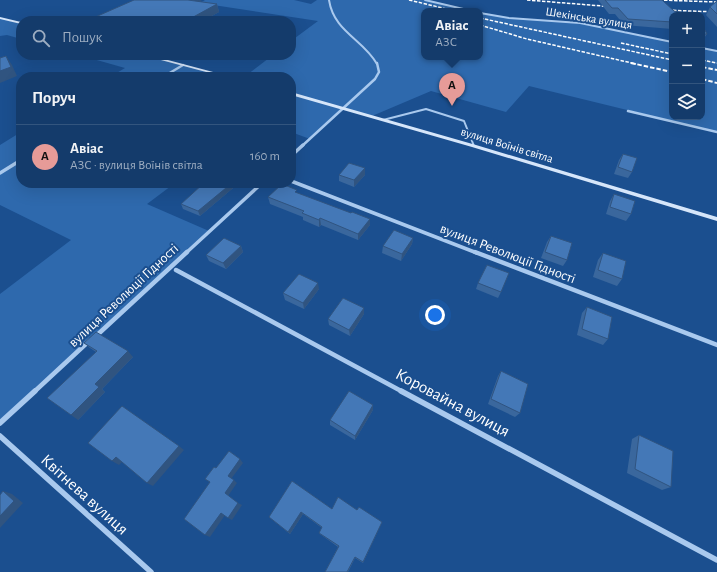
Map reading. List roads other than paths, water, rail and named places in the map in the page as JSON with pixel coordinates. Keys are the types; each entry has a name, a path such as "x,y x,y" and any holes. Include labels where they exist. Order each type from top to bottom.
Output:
{"street":[{"path":"296,151 373,81 379,70 374,59 339,24 332,13 329,0"},
{"path":"426,0 459,8"},
{"name":"Шекінська вулиця","path":"483,14 509,18 580,23 669,41"},
{"path":"0,18 16,22"},
{"path":"705,49 717,51"},
{"path":"164,60 211,72"},
{"path":"172,72 184,65"},
{"name":"вулиця Воїнів світла","path":"296,94 717,219"},
{"path":"628,111 717,132"},
{"path":"0,173 16,163"},
{"name":"вулиця Революції Гідності","path":"296,183 717,346"},
{"name":"вулиця Революції Гідності","path":"0,424 257,188"},
{"name":"Коровайна вулиця","path":"176,270 717,560"},
{"name":"Квітнева вулиця","path":"0,436 151,572"}],"lane":[{"path":"383,120 430,109 464,121 474,146"}],"railway":[{"path":"409,0 442,8"},
{"path":"527,0 615,7"},
{"path":"659,0 717,2"},
{"path":"663,10 717,12"},
{"path":"483,19 669,59"},
{"path":"483,26 527,39 636,64"},
{"path":"621,43 669,53"},
{"path":"705,61 717,63"},
{"path":"631,63 669,71"},
{"path":"705,68 717,70"},
{"path":"705,80 717,83"}],"place":[{"name":"Авіас","path":"452,106"}]}
